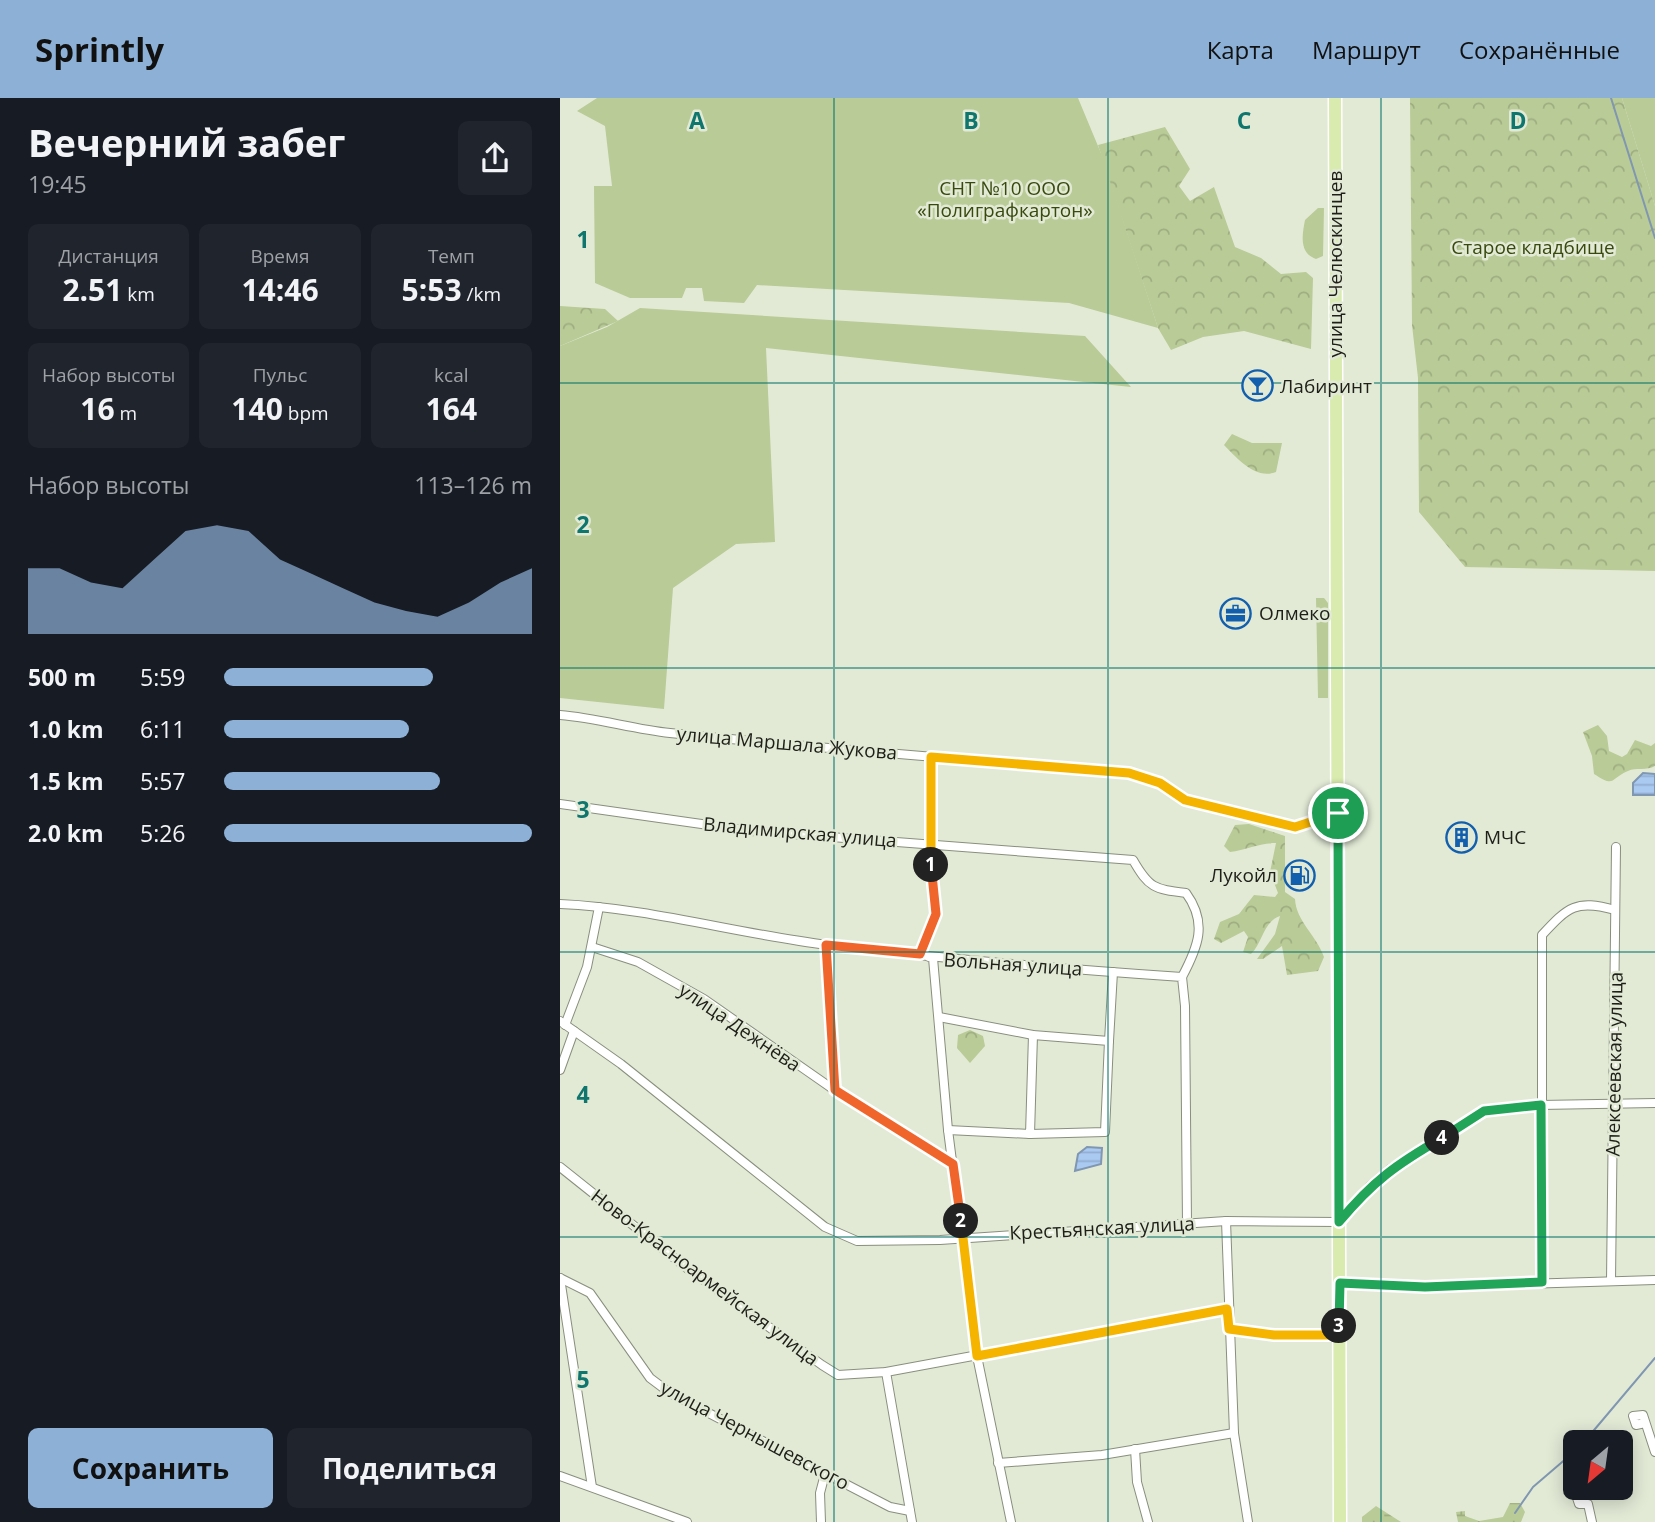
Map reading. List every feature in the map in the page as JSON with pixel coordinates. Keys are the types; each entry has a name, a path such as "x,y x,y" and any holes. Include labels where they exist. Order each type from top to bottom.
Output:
{"main road":[{"name":"улица Челюскинцев","path":"1335,98 1340,1522"}],"street":[{"name":"улица Маршала Жукова","path":"560,715 599,718 667,732 1129,773 1160,783 1185,800 1295,827 1338,813"},
{"path":"920,954 936,914 929,843 931,757"},
{"name":"Владимирская улица","path":"560,804 751,831 1133,860 1146,883 1160,890 1186,893 1197,908 1199,928 1195,953 1182,977"},
{"name":"Алексеевская улица","path":"1611,1281 1616,847"},
{"path":"1542,1282 1542,935 1565,910 1590,903 1615,910"},
{"name":"Вольная улица","path":"560,904 599,907 826,945 920,954 933,958 1182,977"},
{"path":"562,1023 592,947 599,907"},
{"path":"826,945 835,1090"},
{"name":"улица Дежнёва","path":"592,947 638,962 704,999 835,1090 953,1164"},
{"path":"933,958 948,1130 977,1356 1011,1522"},
{"path":"948,1130 1030,1135 1104,1132 1113,972"},
{"path":"1182,977 1185,1006 1187,1223"},
{"path":"939,1017 1033,1035 1109,1041"},
{"name":"Крестьянская улица","path":"562,1023 621,1064 825,1227 858,1241 1226,1221 1339,1222"},
{"path":"560,1070 574,1031"},
{"path":"1030,1135 1033,1035"},
{"path":"1339,1222 1370,1186 1390,1169 1484,1111 1541,1105 1654,1103"},
{"name":"Ново-Красноармейская улица","path":"560,1167 688,1269 838,1375 886,1372 1227,1309"},
{"path":"1226,1221 1227,1309 1234,1433 1248,1522"},
{"path":"560,1278 592,1487"},
{"name":"улица Чернышевского","path":"560,1278 590,1293 650,1378 670,1393 890,1507 910,1511"},
{"path":"1340,1283 1425,1287 1655,1280"},
{"path":"1229,1329 1274,1335 1339,1335"},
{"path":"886,1372 912,1522"},
{"path":"1646,1423 1655,1452"},
{"path":"998,1463 1102,1455 1234,1433"},
{"path":"1135,1449 1137,1482 1148,1522"},
{"path":"821,1522 820,1493 825,1474"},
{"path":"560,1476 687,1522"},
{"path":"1587,1500 1592,1522"}],"green space":[{"name":"СНТ №10 ООО «Полиграфкартон»","path":"597,98 1078,98 1103,158 1158,328 1069,303 757,285 744,303 704,301 702,288 686,288 682,298 630,298 595,283 594,186 612,186 605,126 577,111"},
{"name":"Старое кладбище","path":"1410,98 1622,98 1655,206 1655,571 1465,567 1419,512 1418,378 1412,325"},
{"path":"1622,98 1655,98 1655,206"},
{"path":"1165,127 1190,169 1179,186 1190,201 1214,187 1235,247 1261,258 1281,274 1306,272 1313,278 1311,349 1244,331 1203,337 1171,350 1158,328 1098,145"},
{"path":"1318,208 1324,208 1323,256 1316,259 1304,248 1303,237 1305,220"},
{"path":"560,306 605,309 618,321 560,346"},
{"path":"640,308 1085,336 1131,387 766,348 775,542 736,544 673,588 664,709 560,698 560,346 607,327"},
{"path":"1232,434 1252,443 1282,443 1276,472 1261,473 1241,461 1224,445"},
{"path":"1316,598 1324,598 1328,603 1328,698 1318,698"},
{"path":"1598,725 1607,736 1609,751 1622,757 1627,754 1635,740 1651,746 1655,743 1655,766 1631,770 1612,781 1606,781 1594,774 1592,756 1583,732"},
{"path":"1249,824 1285,836 1285,892 1295,899 1299,914 1324,957 1318,971 1287,975 1282,946 1263,959 1257,959 1275,934 1280,916 1270,923 1251,954 1243,952 1248,937 1244,931 1221,943 1214,939 1220,922 1239,914 1254,895 1275,897 1278,893 1270,872 1276,843 1230,852 1224,846 1235,825"},
{"path":"970,1030 983,1036 985,1046 970,1063 957,1048 958,1035"},
{"path":"1510,1503 1520,1503 1525,1512 1521,1522 1458,1522 1456,1512 1465,1511 1465,1516 1479,1521 1503,1517"},
{"path":"1376,1506 1401,1522 1362,1522 1362,1517"}],"water":[{"path":"1643,773 1655,774 1655,795 1633,795 1633,783"},
{"path":"1087,1147 1102,1148 1101,1164 1075,1171 1078,1154"}],"waterway":[{"path":"1611,98 1655,238"},
{"path":"1594,1430 1655,1358"},
{"path":"1515,1513 1533,1487 1563,1461"}],"place":[{"name":"Лабиринт","path":"1257,386"},
{"name":"Олмеко","path":"1236,613"},
{"name":"МЧС","path":"1461,837"},
{"name":"Лукойл","path":"1300,875"}],"route":[{"path":"931,757 1129,773 1160,783 1185,800 1295,827 1338,813 1339,1222 1370,1186 1390,1169 1484,1111 1541,1105 1542,1282 1425,1287 1340,1283 1339,1335 1274,1335 1229,1329 1227,1309 977,1356 953,1164 835,1090 834,1034 826,945 920,954 936,914 929,843 931,757"}]}
